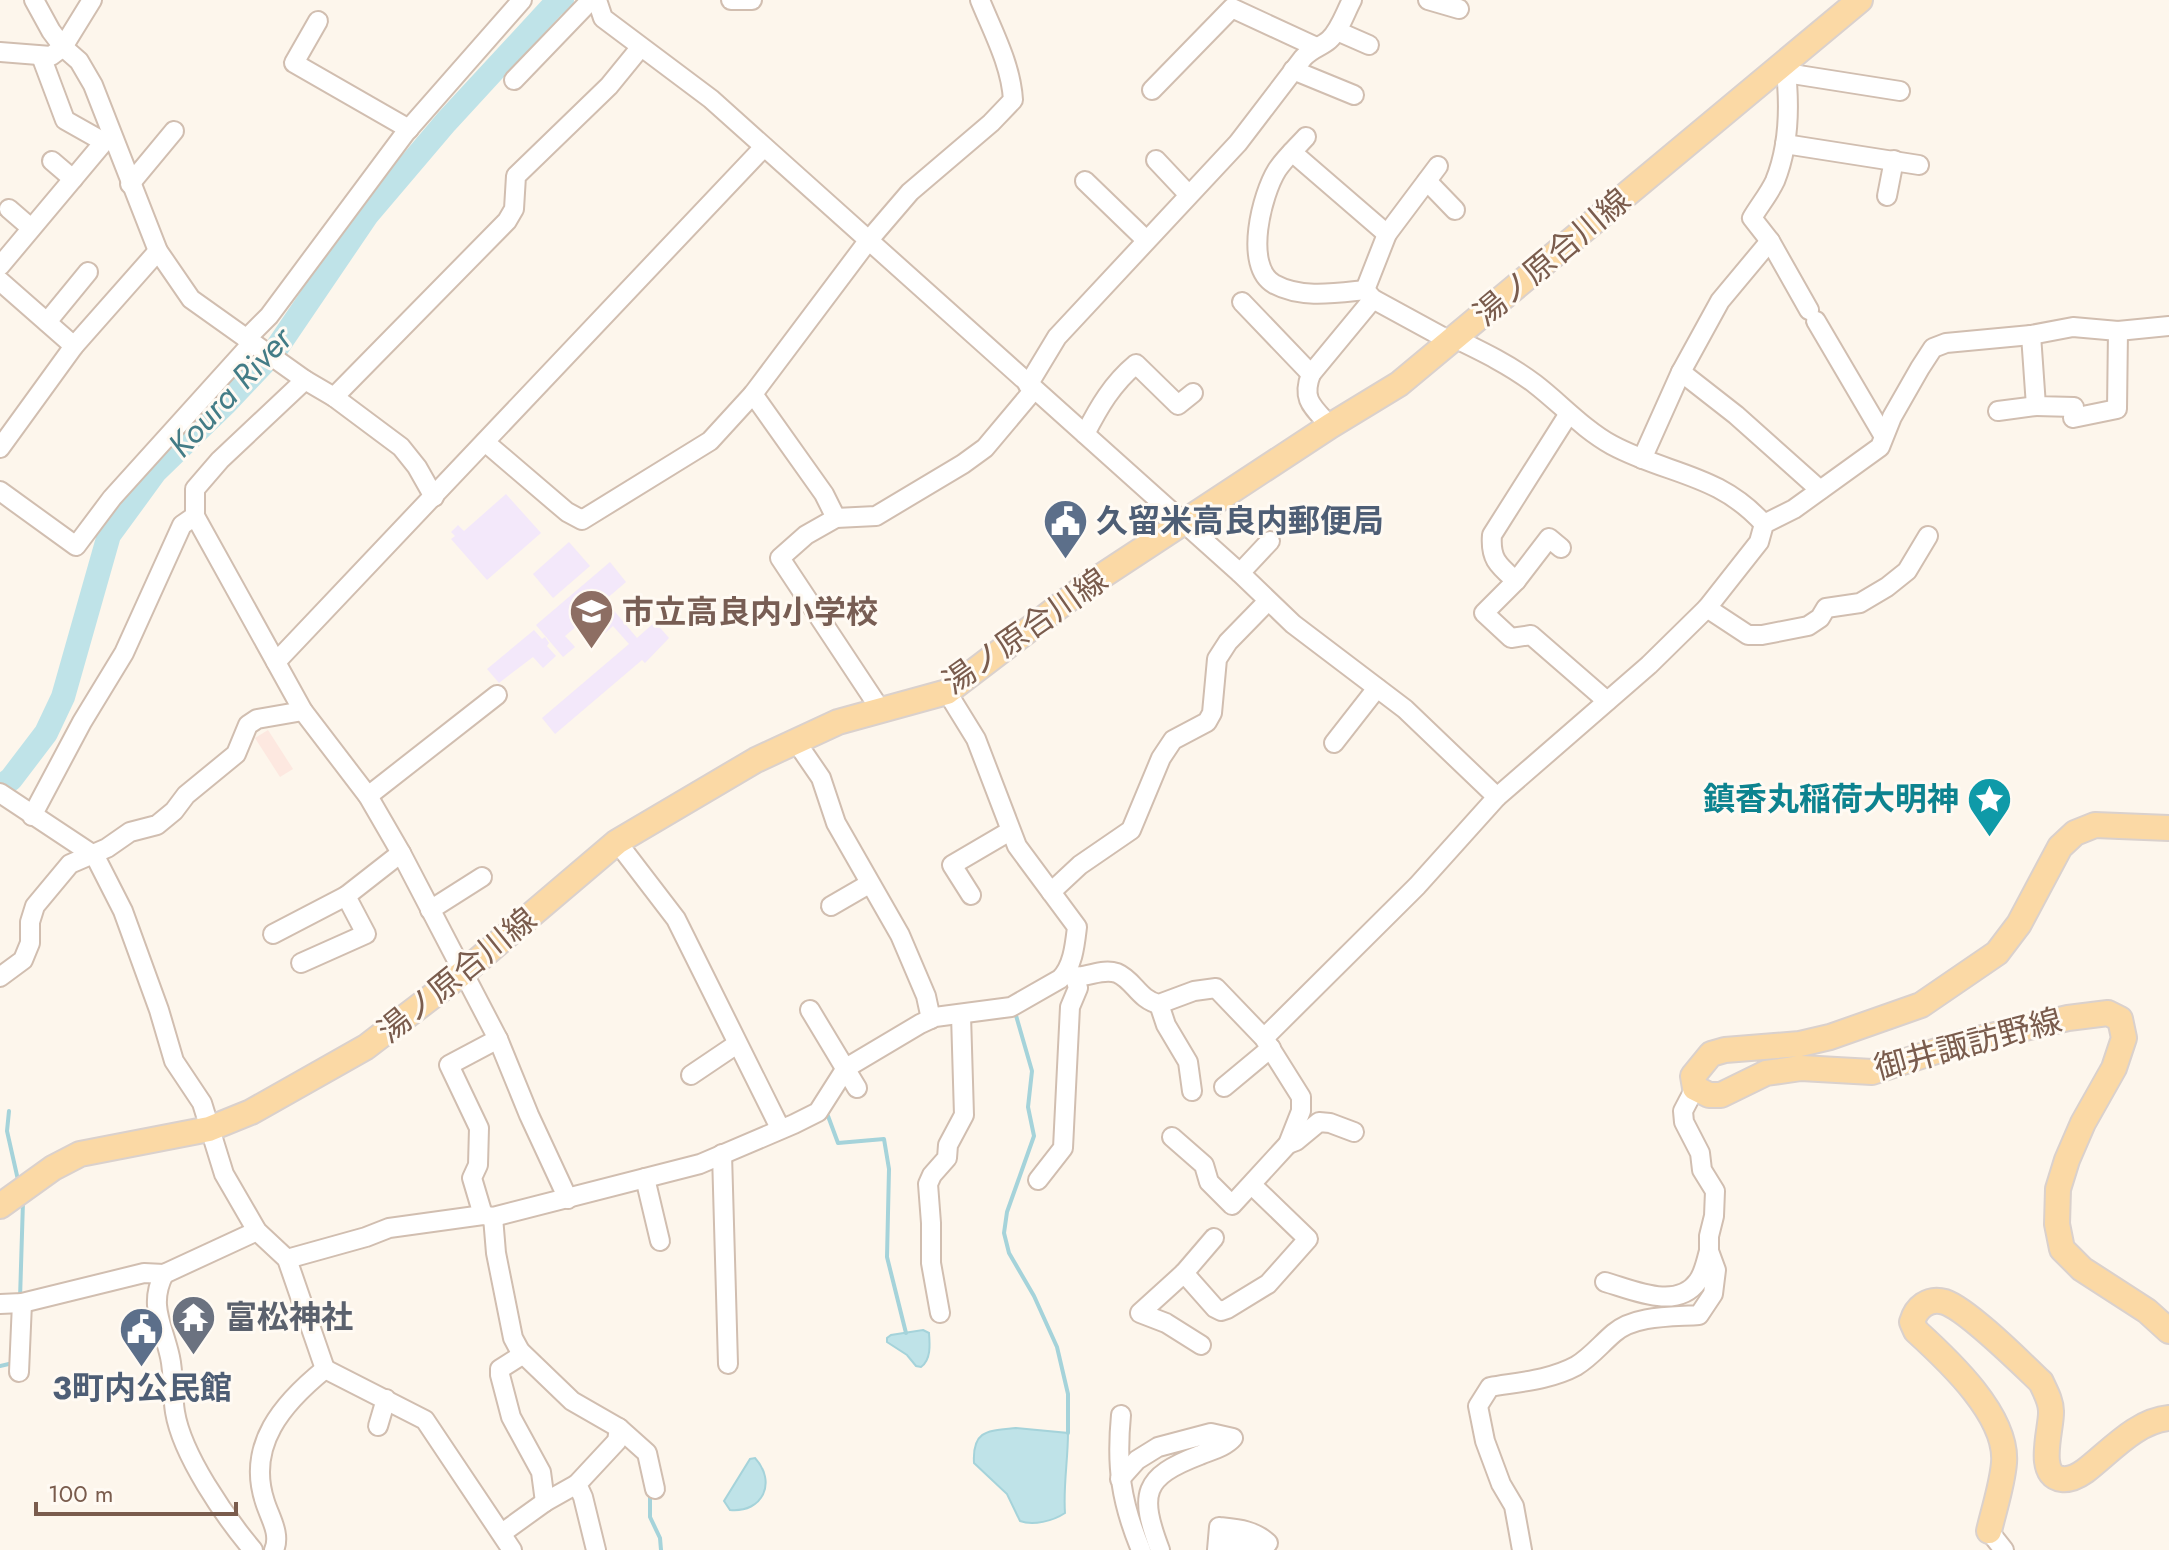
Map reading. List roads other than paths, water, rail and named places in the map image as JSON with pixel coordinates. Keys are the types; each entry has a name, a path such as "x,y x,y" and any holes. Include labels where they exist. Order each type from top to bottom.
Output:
{"main road":[{"name":"湯ノ原合川線","path":"0,1206 53,1168 80,1154 209,1129 251,1112 366,1047 464,972 617,842 756,760 838,722 947,692 1082,589 1399,384 1785,68 1860,0"},
{"name":"御井諏訪野線","path":"2169,828 2095,825 2075,833 2060,847 2019,924 1997,953 1921,1005 1830,1037 1800,1044 1725,1050 1711,1054 1693,1076 1695,1088 1709,1095 1721,1095 1766,1073 1801,1068 1872,1072 1961,1043 2060,1019 2108,1013 2120,1019 2124,1038 2114,1068 2083,1123 2067,1160 2058,1189 2057,1224 2062,1249 2082,1269 2147,1311 2169,1331"},
{"path":"1996,1541 2004,1462 2001,1434 1989,1409 1916,1331 1912,1322 1923,1304 1945,1302 1966,1315 2041,1382 2051,1411 2046,1451 2049,1470 2054,1477 2077,1477 2132,1433 2160,1419 2169,1418"}],"street":[{"path":"34,0 51,31 79,61 93,85 109,141 158,251 191,299 401,447 434,497"},
{"path":"0,52 51,56 63,47 92,0"},
{"path":"0,491 76,546 112,498 252,343 409,129 522,0"},
{"path":"514,80 594,0 603,18 711,99 1293,624 1405,709 1497,797"},
{"path":"731,0 752,0"},
{"path":"485,442 567,512 582,520 710,441 753,394 868,241 910,192 991,123 1013,100 1004,59 980,0"},
{"path":"880,709 780,558 806,535 836,518 876,516 985,448 1030,388 1057,337 1145,239 1238,143 1314,46 1328,41 1337,31 1352,0"},
{"path":"1428,0 1459,9"},
{"path":"1150,63 1158,83 1232,8 1314,46"},
{"path":"318,21 294,63 409,129"},
{"path":"1337,31 1369,45"},
{"path":"334,397 507,221 514,209 516,176 609,86 640,48"},
{"path":"41,56 65,120 109,141"},
{"path":"1883,435 1770,241 1752,218 1774,181 1785,144 1790,101 1785,68 1900,91"},
{"path":"1293,70 1354,95"},
{"path":"130,184 174,131"},
{"path":"1306,137 1277,170 1266,194 1257,249 1262,270 1272,283 1295,291 1369,295 1503,362 1537,386 1568,415 1611,444 1722,489 1750,508 1764,524"},
{"path":"0,266 109,141"},
{"path":"1785,144 1919,165"},
{"path":"276,662 764,147"},
{"path":"1292,152 1387,234"},
{"path":"1156,160 1188,194"},
{"path":"1887,196 1894,160"},
{"path":"52,161 73,179"},
{"path":"1330,426 1308,401 1306,387 1311,374 1369,295 1387,234 1433,173 1455,210"},
{"path":"1085,181 1145,239"},
{"path":"9,209 31,228"},
{"path":"1642,459 1681,372 1720,301 1770,241"},
{"path":"0,448 74,346 158,251"},
{"path":"47,322 88,272"},
{"path":"0,281 74,346"},
{"path":"1242,302 1311,374"},
{"path":"1224,1087 1497,797 1655,660 1707,608 1759,542 1764,524 1794,509 1880,447 1906,390 1933,348 1946,343 2031,335 2073,327 2118,331 2169,326"},
{"path":"1998,411 2036,406 2074,407 2073,418 2117,409 2118,331"},
{"path":"2031,335 2036,406"},
{"path":"1085,434 1103,400 1136,364 1178,405 1193,393"},
{"path":"1681,372 1736,415 1820,490"},
{"path":"305,380 220,460 195,489 195,516 303,711 368,796 401,853 498,1039 568,1199"},
{"path":"753,394 824,494 836,518"},
{"path":"1516,581 1498,565 1490,551 1492,535 1568,415"},
{"path":"32,816 82,722 124,653 182,525 195,516"},
{"path":"1707,608 1748,635 1808,626 1820,618 1826,608 1860,603 1887,587 1907,571 1928,536"},
{"path":"1561,548 1549,538 1516,581 1484,613 1511,638 1531,635 1607,701"},
{"path":"1240,573 1270,541"},
{"path":"1051,892 1080,865 1131,830 1161,758 1173,740 1207,722 1212,713 1217,659 1228,642 1268,601"},
{"path":"1334,743 1377,688"},
{"path":"947,692 976,739 1017,846 1077,927 1070,976 1078,988 1070,1007 1063,1148 1038,1180"},
{"path":"368,796 497,695"},
{"path":"0,977 23,960 35,906 70,864 130,832 157,825 174,811 186,795 236,754 248,725 257,719 303,711"},
{"path":"797,743 821,778 836,823 900,935 926,996 931,1019"},
{"path":"6,797 92,854 123,911 174,1061 202,1103 224,1174 257,1231 287,1259 325,1369 425,1420 512,1550"},
{"path":"971,895 952,865 1010,831"},
{"path":"617,842 676,919 780,1128"},
{"path":"273,934 346,896 401,853"},
{"path":"430,910 482,877"},
{"path":"831,906 869,884"},
{"path":"301,963 366,934 346,896"},
{"path":"287,1259 389,1228 488,1216 568,1199 700,1164 818,1112 845,1069 931,1019 1011,1007 1070,976 1111,972 1121,975 1143,998 1159,1004 1194,991 1216,988 1268,1043 1301,1097 1301,1111 1288,1144 1232,1205 1209,1182 1204,1165 1172,1137"},
{"path":"1159,1004 1170,1032 1188,1062 1192,1091"},
{"path":"810,1010 857,1088"},
{"path":"940,1313 931,1263 928,1184 947,1158 948,1145 964,1115 961,1015"},
{"path":"498,1039 449,1065 479,1128 478,1165 472,1178 488,1216 513,1338 520,1351 572,1401 619,1428 647,1453 655,1489"},
{"path":"691,1075 737,1044"},
{"path":"1605,1282 1664,1298 1682,1294 1700,1279 1709,1251 1715,1191 1702,1170 1700,1153 1684,1122 1683,1111 1695,1088"},
{"path":"1065,1089 1082,1111"},
{"path":"1288,1144 1319,1122 1354,1132"},
{"path":"722,1154 728,1364"},
{"path":"645,1178 660,1241"},
{"path":"1184,1273 1204,1298 1221,1311 1268,1284 1308,1239 1252,1185"},
{"path":"0,1304 22,1303 144,1273 164,1274 257,1231"},
{"path":"1201,1345 1166,1323 1140,1313 1184,1273 1214,1238"},
{"path":"1522,1550 1514,1506 1501,1484 1480,1427 1478,1406 1482,1399 1490,1387 1550,1376 1574,1366 1598,1351 1616,1331 1643,1320 1699,1315 1713,1294 1716,1270 1709,1251"},
{"path":"164,1274 156,1290 156,1308 170,1357 175,1412 190,1452 211,1490 234,1529 253,1550"},
{"path":"19,1372 22,1303"},
{"path":"520,1351 519,1357 500,1369 500,1375 511,1417 541,1472 545,1502"},
{"path":"274,1550 277,1546 276,1532 259,1481 261,1449 272,1426 306,1385 325,1369"},
{"path":"378,1426 386,1399"},
{"path":"1121,1415 1118,1466 1131,1526 1141,1550"},
{"path":"502,1533 545,1502 577,1484 617,1441 619,1428"},
{"path":"1120,1479 1137,1460 1158,1447 1211,1433 1233,1438 1227,1444 1185,1460 1154,1481 1147,1506 1160,1550"},
{"path":"577,1484 596,1550"},
{"path":"1217,1550 1219,1527 1239,1529 1260,1536 1268,1543 1229,1541 1235,1550"}],"water":[{"path":"923,1330 929,1333 930,1347 927,1360 921,1367 887,1342 891,1335"},
{"path":"1016,1428 1068,1433 1065,1513 1060,1516 1037,1523 1020,1521 1007,1494 974,1463 979,1438 990,1431"},
{"path":"755,1458 765,1477 763,1494 751,1507 730,1510 724,1501 750,1459"}],"waterway":[{"name":"Koura River","path":"0,787 11,779 46,733 63,697 109,535 155,472 274,352 367,215 446,122 562,0"},
{"path":"1015,1012 1032,1071 1028,1107 1034,1136 1007,1212 1004,1233 1009,1253 1034,1296 1057,1347 1068,1394 1068,1433"},
{"path":"9,1111 7,1131 18,1180"},
{"path":"828,1116 838,1143 884,1139 889,1169 887,1257 906,1333"},
{"path":"20,1299 23,1201"},
{"path":"0,1366 13,1363"},
{"path":"650,1491 650,1517 660,1538 661,1550"}],"place":[{"name":"久留米高良内郵便局","path":"1065,560"},
{"name":"市立高良内小学校","path":"591,651"},
{"name":"鎮香丸稲荷大明神","path":"1990,838"},
{"name":"富松神社","path":"194,1356"},
{"name":"3町内公民館","path":"142,1368"}]}
